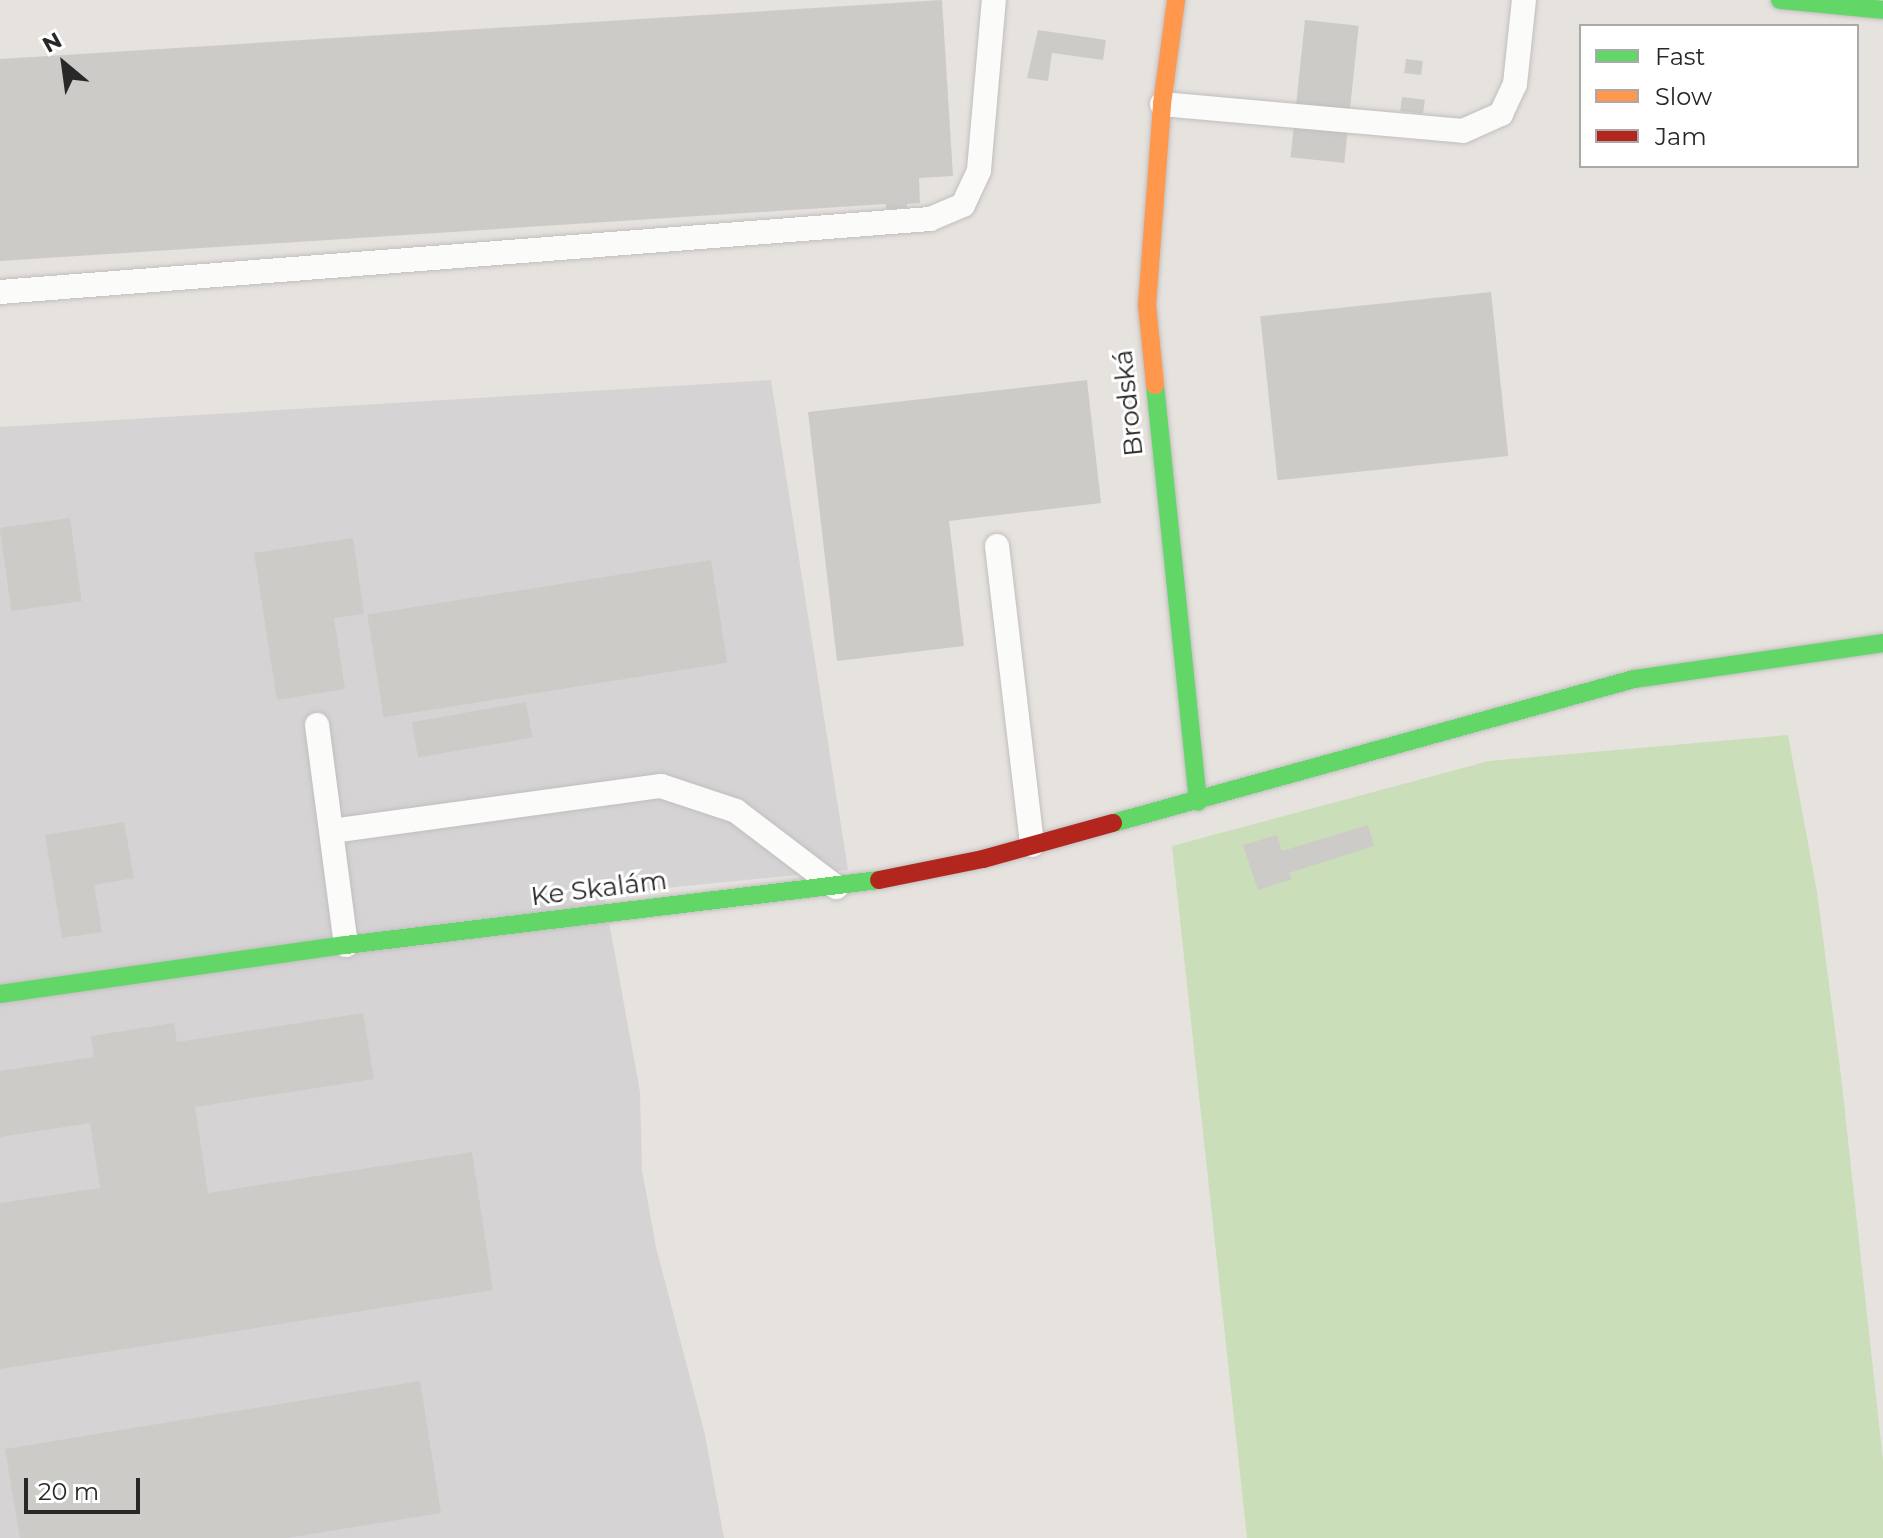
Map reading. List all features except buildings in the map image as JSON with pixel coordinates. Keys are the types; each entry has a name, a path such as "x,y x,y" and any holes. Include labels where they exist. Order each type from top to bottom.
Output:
{"street":[{"name":"Brodská","path":"1176,0 1162,104 1147,305 1198,802"},
{"path":"1780,0 1883,10"},
{"name":"Ke Skalám","path":"0,994 346,945 838,888 1032,845 1198,802 1634,679 1883,643"}],"lane":[{"path":"0,292 930,219 963,205 979,170 994,0"},
{"path":"1162,104 1463,131 1501,114 1515,84 1524,0"},
{"path":"997,546 1032,845"},
{"path":"317,725 346,945"},
{"path":"332,831 661,786 736,811 838,888"}],"shaded area":[{"path":"771,380 848,870 604,894 640,1092 642,1170 656,1247 705,1435 724,1538 0,1538 0,427"}],"green space":[{"path":"1788,735 1817,892 1841,1076 1883,1461 1883,1538 1247,1538 1172,846 1489,761"}],"traffic: fast":[{"path":"1780,0 1883,10"},
{"path":"1155,385 1198,802"},
{"path":"1113,823 1634,679 1883,643"},
{"path":"0,994 346,945 879,880"}],"traffic: slow":[{"path":"1155,385 1147,305 1162,104 1176,0"}],"traffic: jam":[{"path":"879,880 983,859 1113,823"}]}
